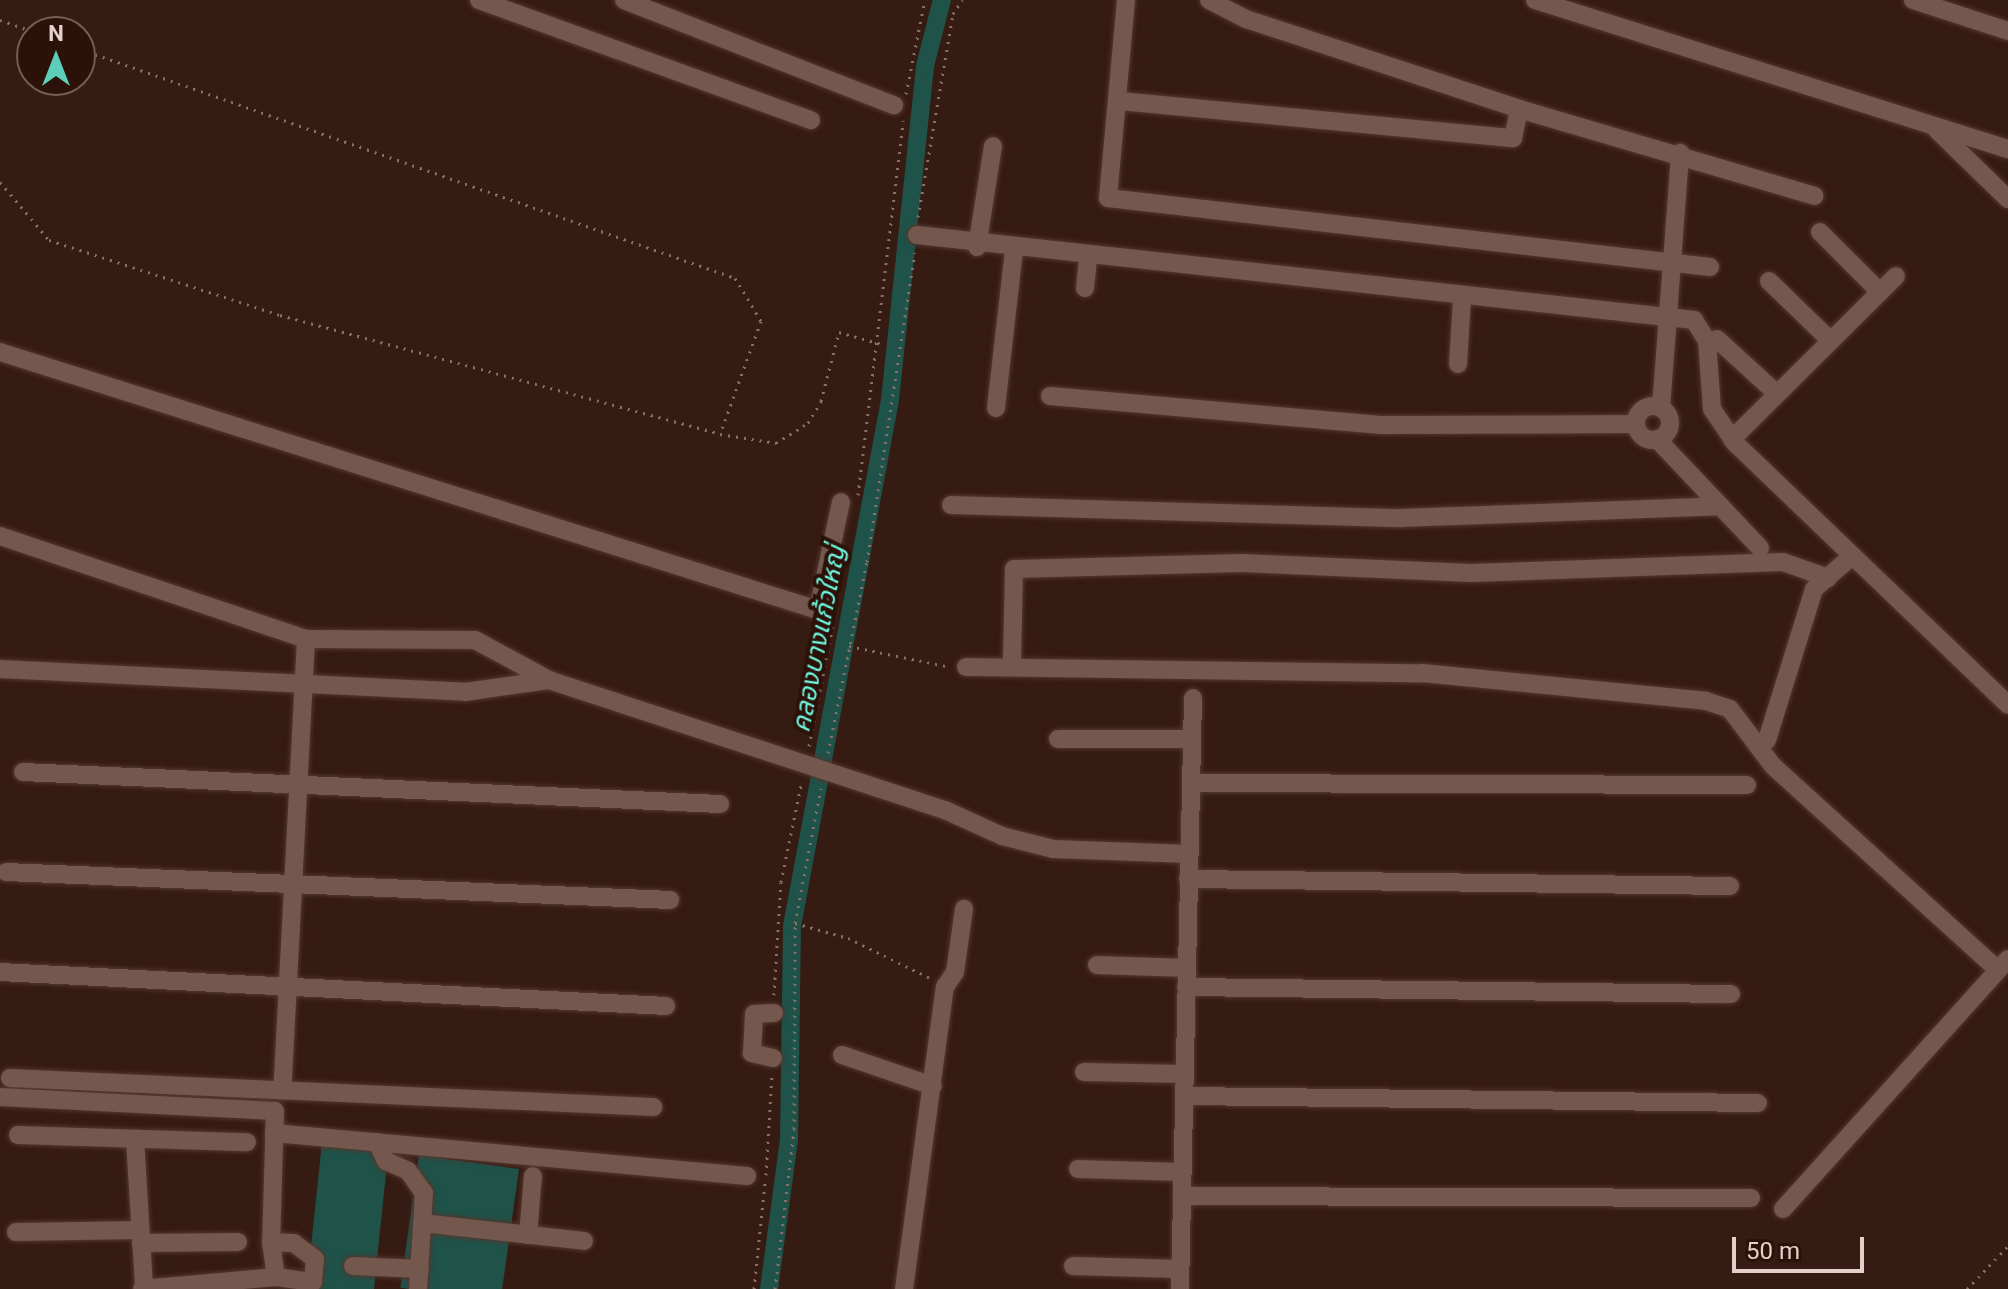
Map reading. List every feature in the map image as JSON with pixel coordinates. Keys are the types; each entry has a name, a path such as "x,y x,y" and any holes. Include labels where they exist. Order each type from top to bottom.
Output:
{"street":[{"path":"479,0 811,120"},
{"path":"624,0 894,105"},
{"path":"1126,0 1120,101 1108,198 1710,267"},
{"path":"1209,0 1246,19 1519,109 1680,153 1814,196"},
{"path":"1535,0 2008,149"},
{"path":"1913,0 2008,31"},
{"path":"1120,101 1513,138 1519,109"},
{"path":"1935,128 2008,199"},
{"path":"977,247 993,146"},
{"path":"1657,439 1670,421 1661,408 1668,316 1676,263 1680,153"},
{"path":"1820,232 1880,292"},
{"path":"917,235 977,247 1462,299 1694,320 1707,341 1708,396 1732,439 2008,705"},
{"path":"996,408 1014,250"},
{"path":"1085,288 1088,258"},
{"path":"1732,439 1896,276"},
{"path":"1769,281 1831,341"},
{"path":"1458,364 1462,299"},
{"path":"1717,339 1777,394"},
{"path":"0,352 818,610 848,504"},
{"path":"1050,396 1381,425 1636,424"},
{"path":"1636,424 1646,408 1661,408"},
{"path":"1636,424 1641,435 1657,439 1760,548"},
{"path":"951,505 1401,518 1721,506"},
{"path":"0,536 306,639 475,640 549,680 1053,849 1189,854"},
{"path":"1767,740 1814,589 1851,557"},
{"path":"1012,660 1014,569 1242,563 1471,573 1783,562 1828,578"},
{"path":"282,1090 306,639"},
{"path":"966,667 1422,673 1706,701 1730,709 1773,766 2003,964 1783,1209"},
{"path":"0,669 465,692 549,680"},
{"path":"1180,1289 1193,698"},
{"path":"1058,739 1192,739"},
{"path":"23,772 720,804"},
{"path":"1191,783 1747,785"},
{"path":"6,872 670,900"},
{"path":"1188,879 1730,886"},
{"path":"904,1289 945,987 955,972 964,909"},
{"path":"1097,965 1187,968"},
{"path":"0,972 666,1006"},
{"path":"1186,987 1731,994"},
{"path":"773,1058 752,1053 754,1014 774,1013"},
{"path":"842,1055 933,1086"},
{"path":"1084,1072 1184,1074"},
{"path":"10,1078 653,1107"},
{"path":"1184,1096 1758,1103"},
{"path":"0,1097 275,1111 271,1242 276,1277"},
{"path":"274,1133 747,1176"},
{"path":"18,1135 247,1142"},
{"path":"135,1139 143,1288 276,1277 315,1286 315,1259 294,1243 271,1242"},
{"path":"377,1142 386,1161 408,1171 424,1193 418,1289"},
{"path":"1078,1169 1182,1172"},
{"path":"528,1235 533,1176"},
{"path":"1182,1196 1751,1198"},
{"path":"422,1223 584,1241"},
{"path":"16,1232 238,1242"},
{"path":"353,1266 420,1269"},
{"path":"1073,1266 1180,1269"}],"path":[{"path":"848,504 881,344 909,61 925,0"},
{"path":"827,755 904,352 922,168 953,14 962,0"},
{"path":"96,55 735,278 761,321 720,434"},
{"path":"0,182 49,240 280,315 720,434 776,443 808,423 839,332 881,344"},
{"path":"808,752 836,611"},
{"path":"849,646 966,667"},
{"path":"774,1013 781,882 804,767"},
{"path":"775,1289 794,1129 795,923 824,771"},
{"path":"795,923 848,938 945,987"},
{"path":"754,1289 773,1058"},
{"path":"1967,1289 2008,1246"}],"water":[{"path":"322,1142 389,1149 374,1289 307,1288"},
{"path":"419,1155 519,1169 502,1289 400,1288"}],"waterway":[{"name":"คลองบางแก้วใหญ่","path":"769,1289 789,1140 792,926 890,400 925,66 942,0"}]}
